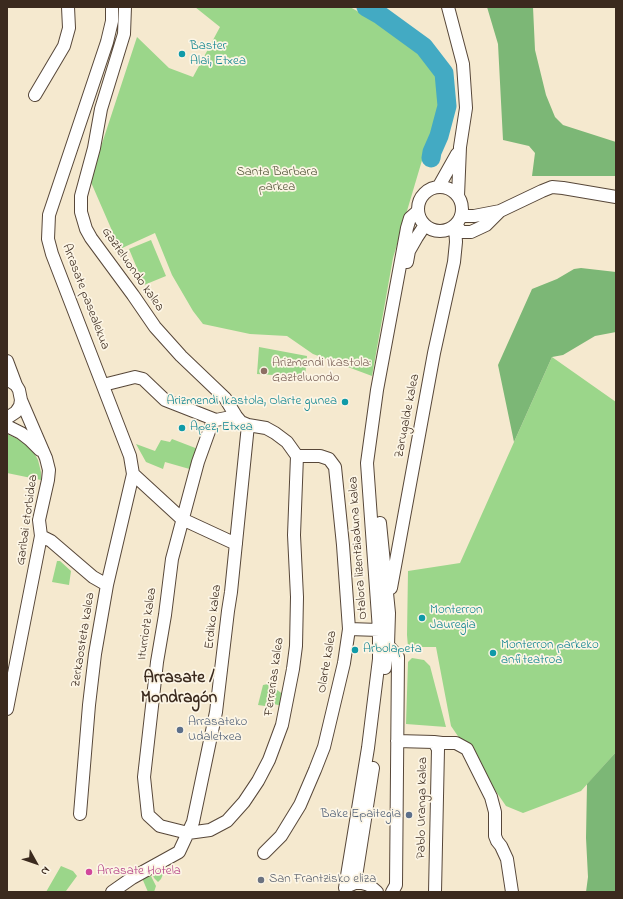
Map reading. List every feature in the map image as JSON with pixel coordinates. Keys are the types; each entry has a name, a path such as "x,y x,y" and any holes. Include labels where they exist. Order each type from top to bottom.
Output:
{"street":[{"path":"36,95 64,46 69,28 68,7"},
{"name":"Arrasate pasealekua","path":"112,7 112,21 107,42 49,215 48,239 52,254 130,456 133,474"},
{"name":"Gazteluondo kalea","path":"125,7 124,34 101,109 94,148 81,196 81,212 86,229 155,327 181,356 225,398 241,422 248,425 266,428 275,433 287,442 297,456"},
{"path":"448,7 463,64 466,108 460,147 458,196 462,206 457,222 450,229 440,231 434,230 421,221 418,211 420,199 423,194 433,187 439,186 450,189 458,196"},
{"path":"439,186 451,167 460,147"},
{"path":"457,222 461,232 471,232 486,224 500,210 552,188 563,188 616,197"},
{"name":"Otalora lizentziaduna kalea","path":"347,888 369,739 378,659 379,630 367,463 377,390 406,228 410,218 418,211"},
{"name":"Zarugalde kalea","path":"388,613 391,579 434,353 454,262 457,222"},
{"name":"Otalora lizentziaduna kalea","path":"347,888 373,765 388,645 388,613 374,462 384,391 409,251 416,237 425,225"},
{"name":"Garibai etorbidea","path":"7,361 12,382 19,390 21,400 46,458 49,470 39,520 41,536 7,709"},
{"path":"103,385 135,377 143,379 165,400 216,420 236,416"},
{"path":"7,418 16,412 20,406 21,400"},
{"name":"Iturriotz kalea","path":"188,833 160,826 148,815 144,777 151,708 165,615 169,577 182,519 204,441 212,423 216,420"},
{"name":"Erdiko kalea","path":"112,892 132,878 179,852 193,822 215,720 236,544 248,425"},
{"name":"Garibai etorbidea","path":"7,426 26,436 43,452"},
{"name":"Olarte kalea","path":"264,853 281,836 300,806 324,747 339,688 349,629 335,467 329,459 320,456 297,456"},
{"name":"Ferrerias kalea","path":"188,833 210,830 219,826 227,821 244,802 258,781 269,760 282,725 296,646 297,597 294,510 297,456"},
{"path":"133,474 182,519 236,544"},
{"name":"Zerkaosteta kalea","path":"80,814 91,680 107,585 133,474"},
{"path":"41,536 51,541 93,577 107,585"},
{"path":"349,629 379,630"},
{"path":"388,645 398,657 396,885 392,892"},
{"name":"Pablo Uranga kalea","path":"397,741 434,742 438,749 435,892"},
{"path":"434,742 456,743 467,749 491,797 495,812 495,836 507,858 512,892"},
{"path":"347,888 362,883 369,885 377,892"}],"green space":[{"name":"Santa Barbara parkea","path":"195,7 350,7 389,29 408,42 424,57 435,75 440,92 442,110 435,134 423,157 393,258 372,376 313,354 287,336 250,334 203,324 193,311 172,275 155,233 120,249 90,180 137,37 169,68 193,77 220,27"},
{"path":"487,7 533,7 535,50 546,95 555,117 563,125 616,142 616,176 532,176 535,153 529,146 503,140 498,44"},
{"path":"151,240 166,276 144,285 129,249"},
{"path":"581,268 616,272 616,332 595,336 563,355 552,357 514,442 498,365 532,289 557,279 574,269"},
{"path":"259,347 307,356 305,377 257,374"},
{"path":"552,357 616,402 616,752 581,791 523,813 506,806 451,726 436,647 408,647 408,571 460,563"},
{"path":"7,434 29,444 38,460 41,480 7,473"},
{"path":"172,439 198,449 193,470 165,462 163,469 146,462 136,444 155,451 161,440 170,442"},
{"path":"57,561 60,561 71,571 69,585 52,582"},
{"path":"412,658 424,660 430,666 446,727 406,724 408,662"},
{"path":"268,684 284,695 282,706 266,702 265,706 258,705 263,685"},
{"path":"616,752 616,892 586,892 588,877 586,838 587,784"},
{"path":"61,866 73,871 77,876 66,891 67,892 46,892"},
{"path":"166,867 161,879 158,882 152,873"},
{"path":"150,874 156,886 154,892 148,892 142,878"}],"waterway":[{"path":"366,7 380,15 424,47 444,73 447,106 431,158"}],"place":[{"name":"Baster Alai, Etxea","path":"182,54"},
{"name":"Arizmendi Ikastola: Gazteluondo","path":"264,371"},
{"name":"Arizmendi Ikastola, Olarte gunea","path":"345,402"},
{"name":"Apez, Etxea","path":"182,428"},
{"name":"Monterron Jauregia","path":"422,618"},
{"name":"Arbolapeta","path":"355,650"},
{"name":"Monterron parkeko anfiteatroa","path":"493,653"},
{"name":"Arrasateko Udaletxea","path":"180,730"},
{"name":"Bake Epaitegia","path":"409,815"},
{"name":"Arrasate Hotela","path":"89,872"},
{"name":"San Frantzisko eliza","path":"261,880"}],"district":[{"name":"Arrasate / Mondragón","path":"179,689"}]}
